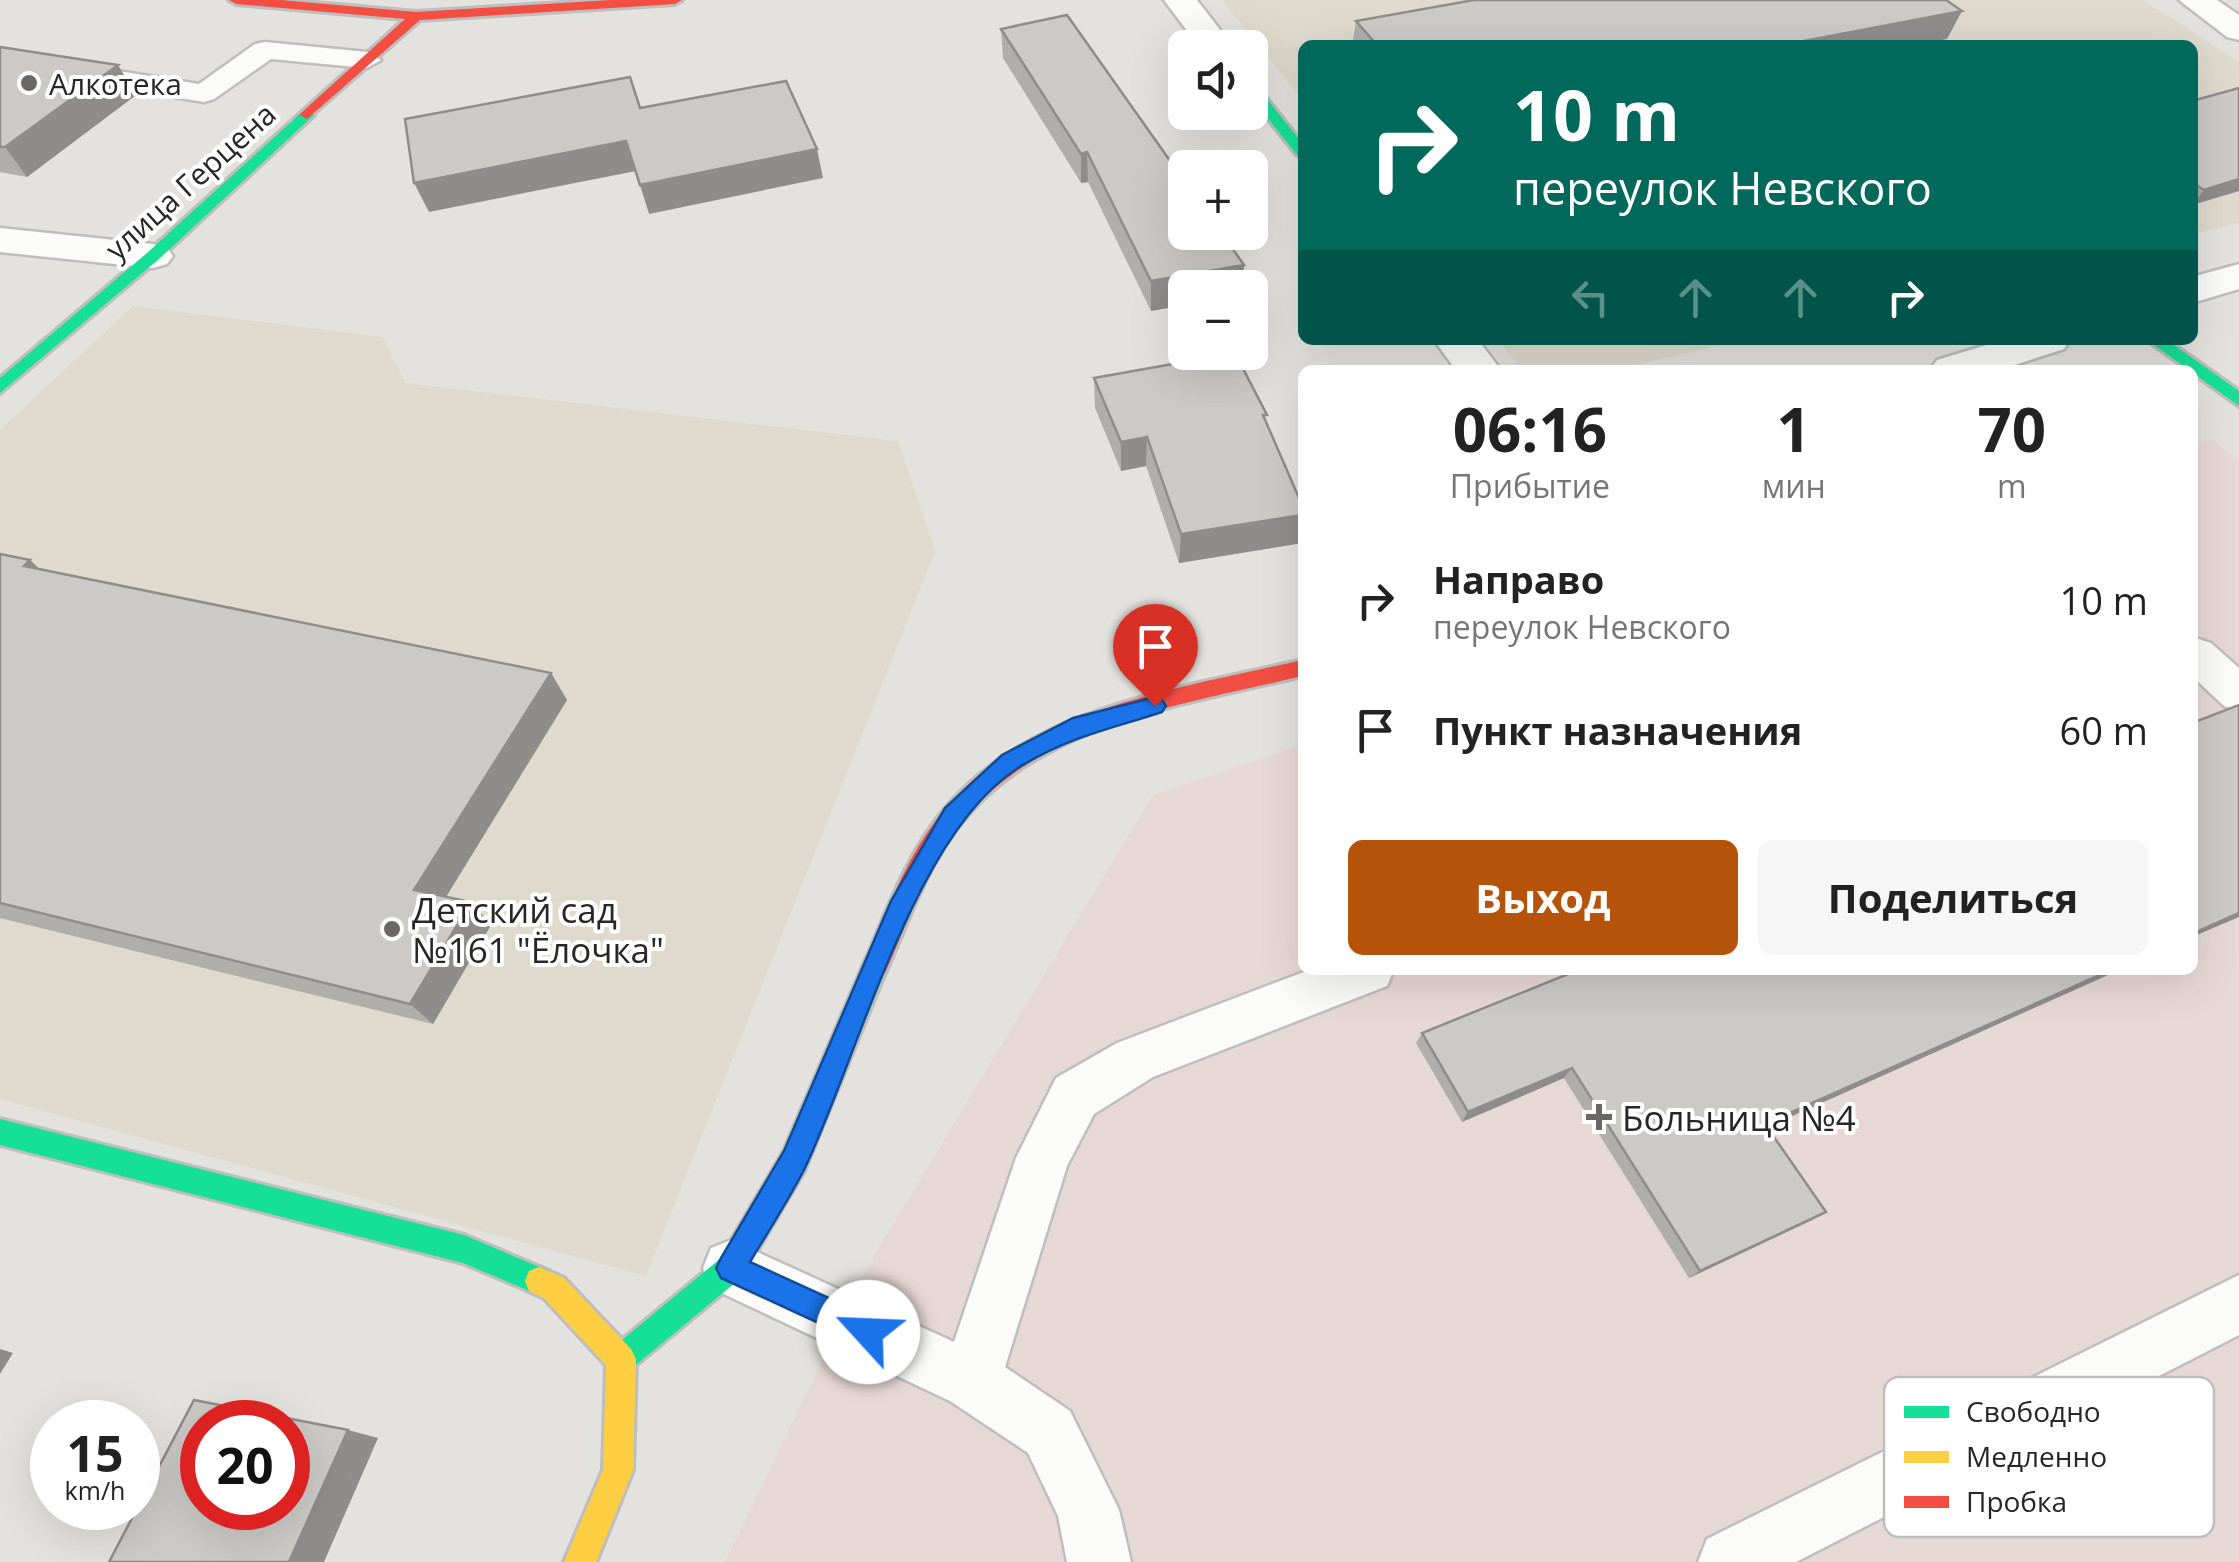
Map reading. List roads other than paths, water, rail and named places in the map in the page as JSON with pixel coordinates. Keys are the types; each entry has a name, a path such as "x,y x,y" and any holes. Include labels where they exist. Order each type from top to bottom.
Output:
{"street":[{"path":"236,0 360,6 416,16 675,0"},
{"path":"1180,0 1204,30"},
{"path":"2194,0 2239,30"},
{"name":"улица Герцена","path":"0,387 153,256 416,16"},
{"path":"1268,109 1298,147"},
{"path":"0,240 153,256"},
{"path":"1459,345 1475,365"},
{"path":"1968,365 2032,345"},
{"path":"2163,345 2191,365"},
{"path":"2198,370 2239,400"},
{"path":"621,1359 731,1268 794,1161 903,901 953,815 1010,761 1081,725 1298,669"},
{"path":"0,1132 464,1249 554,1288 621,1359 618,1470 580,1562"}],"lane":[{"path":"0,60 204,92 265,50 366,60"},
{"path":"2198,656 2239,694"},
{"path":"972,1380 1043,1158 1075,1096 1135,1060 1357,975"},
{"path":"731,1268 972,1380 1049,1432 1088,1510 1099,1562"},
{"path":"2095,1377 2239,1304"},
{"path":"1730,1562 1884,1484"}],"place":[{"name":"Алкотека","path":"29,83"},
{"name":"Детский сад №161 \"Ёлочка\"","path":"392,929"},
{"name":"Больница №4","path":"1599,1117"}]}
